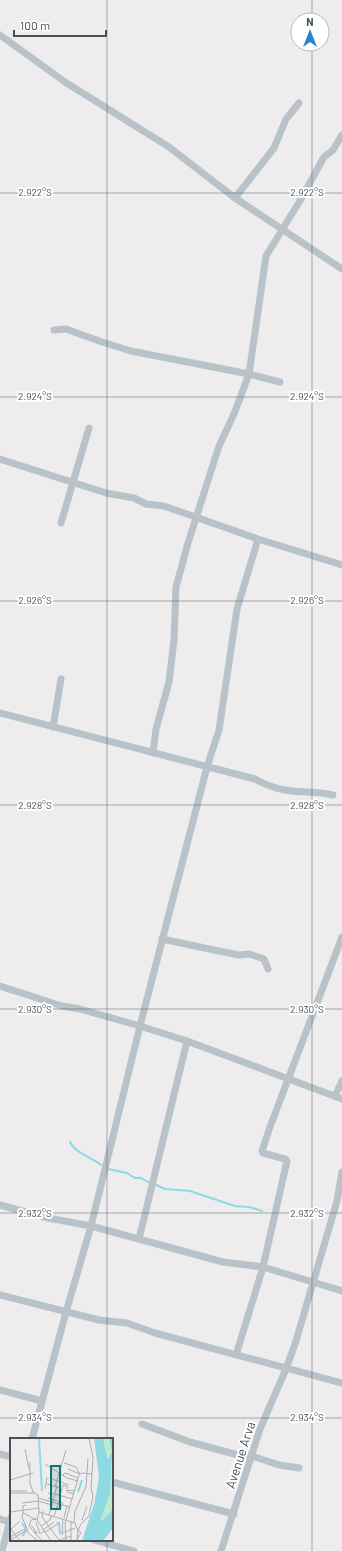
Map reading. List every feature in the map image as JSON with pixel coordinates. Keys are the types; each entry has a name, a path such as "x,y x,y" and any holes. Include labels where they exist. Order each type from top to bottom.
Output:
{"street":[{"path":"0,35 66,82 169,147 235,198 342,268"},
{"path":"235,198 274,148 286,118 299,103"},
{"path":"153,753 156,729 169,682 174,640 176,588 188,543 219,446 234,414 249,374 266,256 301,200 324,156 333,150 342,135"},
{"path":"54,330 66,328 131,351 249,374 280,382"},
{"path":"61,523 89,428"},
{"path":"0,459 106,493 134,498 146,504 164,506 258,539 342,565"},
{"path":"32,1438 91,1226 162,939 207,766 218,730 237,609 258,539"},
{"path":"53,727 61,679"},
{"path":"0,713 255,779 283,790 319,792 333,795"},
{"path":"236,1355 262,1267 287,1161 262,1151 342,937"},
{"path":"162,939 239,955 249,954 264,959 268,969"},
{"path":"0,986 62,1006 80,1009 187,1041 338,1098 342,1081"},
{"path":"139,1239 187,1041"},
{"name":"Avenue Arva","path":"221,1551 260,1429 296,1341 338,1196 342,1172"},
{"path":"0,1205 48,1218 91,1226 223,1262 262,1267 342,1291"},
{"path":"0,1295 99,1320 127,1323 155,1333 342,1383"},
{"path":"0,1390 42,1402"},
{"path":"142,1424 190,1442 238,1455 252,1456 279,1465 299,1468"},
{"path":"0,1454 10,1457"},
{"path":"113,1482 234,1514"},
{"path":"2,1551 10,1523"},
{"path":"98,1541 134,1551"}],"waterway":[{"path":"70,1142 79,1152 101,1165"},
{"path":"108,1169 127,1173 135,1178 141,1178 150,1183"},
{"path":"154,1184 165,1189 190,1191 235,1206 249,1207 262,1211"}]}
